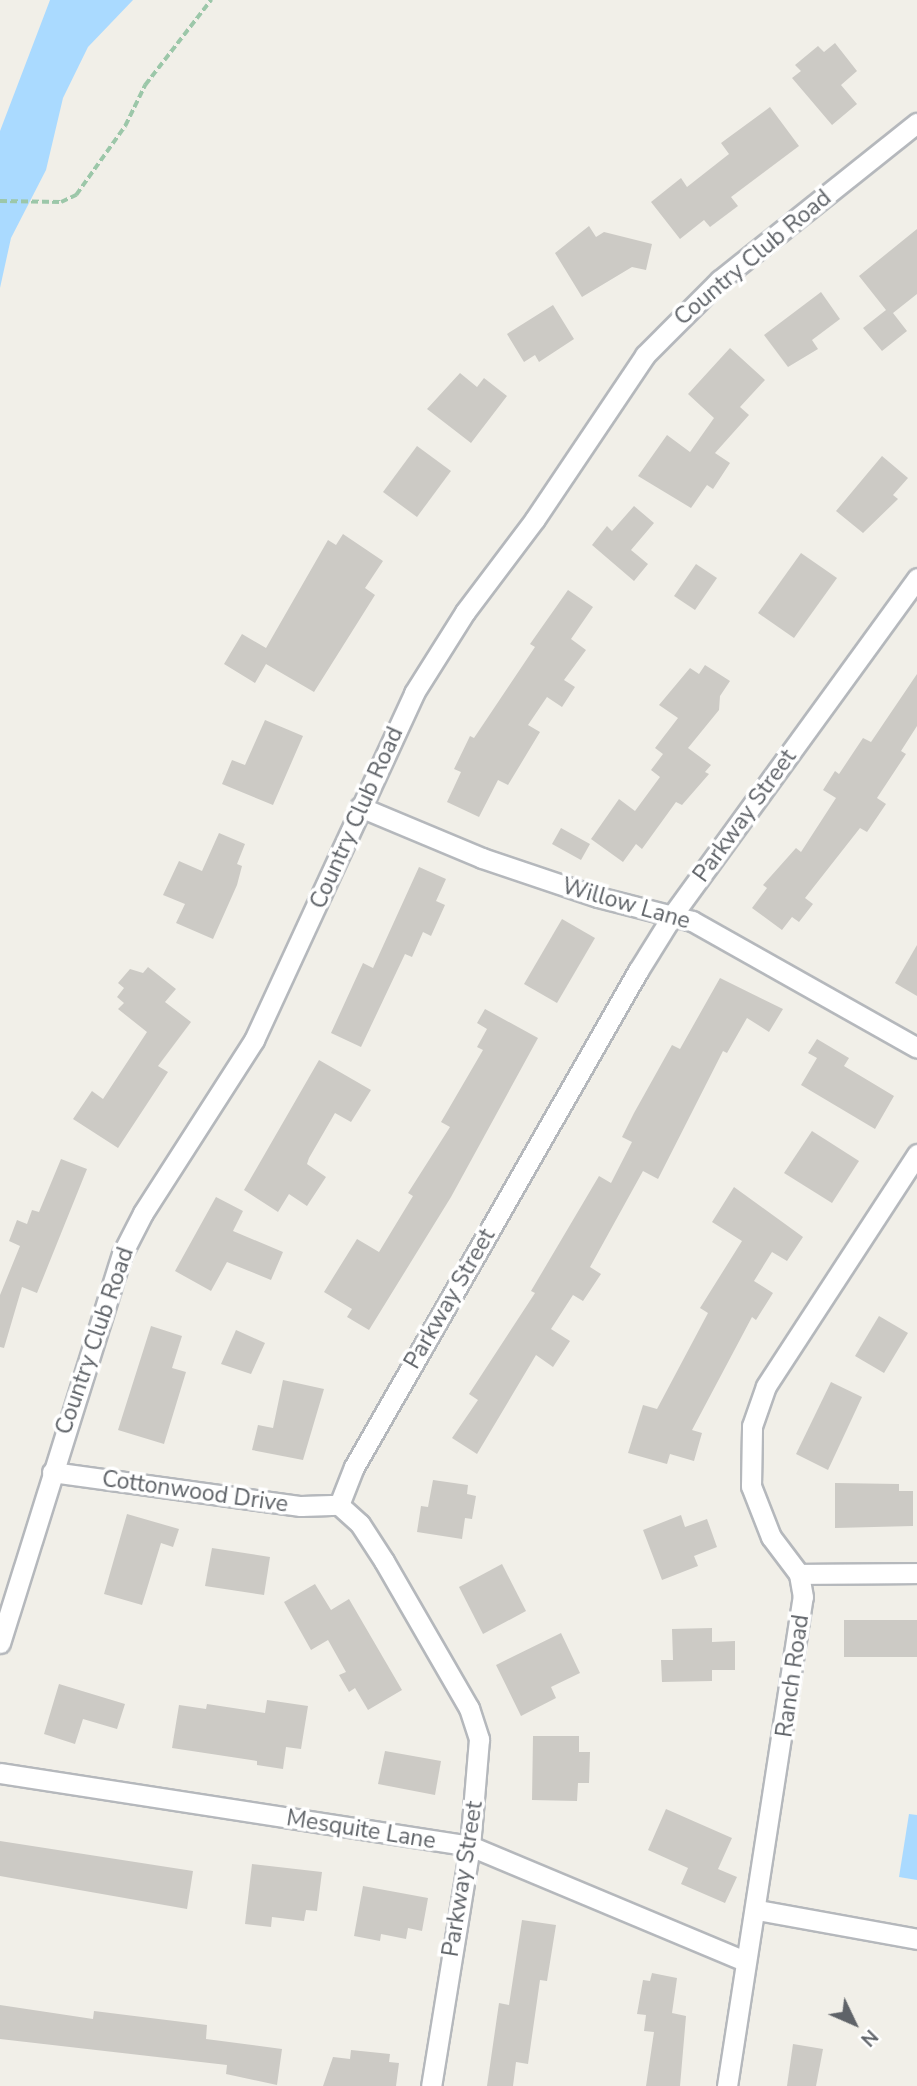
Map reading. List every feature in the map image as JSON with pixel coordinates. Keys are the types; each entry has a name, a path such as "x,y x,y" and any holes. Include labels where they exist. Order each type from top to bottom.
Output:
{"street":[{"name":"Country Club Road","path":"0,1643 122,1254 143,1213 254,1040 411,697 458,622 535,519 640,360 720,280 917,123"},
{"name":"Parkway Street","path":"431,2086 470,1846 479,1740 469,1708 384,1561 360,1524 339,1505 354,1467 674,913 917,578"},
{"name":"Willow Lane","path":"360,807 516,870 598,897 674,913 759,956 917,1048"},
{"name":"Ranch Road","path":"727,2086 745,1961 758,1910 802,1626 799,1574 758,1507 749,1466 752,1426 766,1386 915,1162"},
{"name":"Cottonwood Drive","path":"52,1472 301,1506 339,1505"},
{"path":"799,1574 917,1573"},
{"name":"Mesquite Lane","path":"0,1773 470,1846 745,1961"},
{"path":"758,1910 917,1939"}],"path":[{"path":"0,201 61,202 76,195 125,126 145,85 211,0"}],"water":[{"path":"50,0 133,0 88,47 63,98 46,170 11,238 0,288 0,131"},
{"path":"909,1814 917,1815 917,1880 899,1877"}],"building":[{"path":"835,43 857,71 841,85 857,104 832,125 792,78 801,71 795,65 818,46 824,52"},
{"path":"770,107 799,146 731,197 738,206 710,227 704,220 680,239 651,202 681,178 687,187 729,154 721,143"},
{"path":"589,226 596,237 604,232 652,244 646,270 632,267 582,297 555,253"},
{"path":"917,229 917,294 893,313 907,331 882,351 863,328 886,310 859,276"},
{"path":"821,292 840,319 812,340 818,349 788,367 764,335"},
{"path":"553,305 574,339 539,362 535,355 524,362 507,334"},
{"path":"730,348 765,380 740,407 749,415 715,453 730,463 713,489 707,485 691,508 638,476 667,435 690,452 714,418 688,394"},
{"path":"460,373 477,387 484,378 507,396 471,443 427,409"},
{"path":"417,446 451,471 417,517 383,492"},
{"path":"882,456 908,478 893,495 898,499 863,533 836,511"},
{"path":"634,506 654,523 631,550 648,564 634,581 592,545 607,526 612,531"},
{"path":"343,534 383,561 365,588 375,595 314,692 266,664 255,683 224,664 242,634 266,648 328,540 336,545"},
{"path":"801,553 837,578 794,638 758,613"},
{"path":"696,564 717,578 695,610 674,596"},
{"path":"568,590 593,607 571,639 586,650 564,680 575,687 562,707 547,697 528,725 540,732 508,785 498,780 479,817 447,802 461,772 454,769 470,736 474,738 535,647 530,644"},
{"path":"705,665 730,681 720,696 719,710 688,748 711,765 705,772 709,774 682,805 676,802 642,849 636,844 623,862 591,839 619,799 635,811 660,777 651,770 663,754 655,748 678,718 659,705 690,668 699,674"},
{"path":"917,674 917,726 901,751 906,754 877,798 886,804 867,832 860,828 805,898 813,904 799,922 792,917 782,930 752,908 767,888 763,885 796,848 801,852 836,798 823,790 835,771 839,774 863,738 871,742"},
{"path":"265,720 303,736 273,805 222,784 232,760 245,765"},
{"path":"561,828 590,844 581,860 552,844"},
{"path":"219,833 245,844 237,864 242,866 237,885 213,939 176,923 185,904 163,895 179,861 202,871"},
{"path":"419,867 446,879 436,901 445,905 431,936 423,932 412,957 405,954 361,1047 331,1033 363,963 373,968"},
{"path":"562,919 595,938 557,1003 524,984"},
{"path":"917,945 917,996 895,983"},
{"path":"148,967 176,989 165,1002 191,1022 158,1066 168,1072 118,1148 73,1119 92,1091 103,1099 147,1032 118,1009 124,1003 117,997 124,988 118,983 130,969 143,973"},
{"path":"720,978 783,1009 769,1032 747,1018 727,1053 723,1051 658,1179 643,1171 590,1267 601,1274 583,1301 573,1295 551,1329 570,1341 553,1367 536,1355 477,1454 452,1438 478,1400 469,1394 535,1293 531,1291 599,1176 611,1183 632,1142 622,1137 634,1113 672,1045 680,1049"},
{"path":"485,1009 538,1038 451,1197 369,1330 347,1317 352,1309 324,1292 357,1239 379,1252 413,1196 408,1193 450,1127 441,1122 483,1050 477,1047 487,1029 477,1023"},
{"path":"817,1039 849,1058 844,1066 894,1096 875,1129 801,1085 817,1058 808,1053"},
{"path":"319,1060 371,1090 351,1122 335,1113 309,1158 307,1164 326,1177 307,1206 289,1194 278,1212 244,1190"},
{"path":"812,1131 859,1161 832,1203 784,1173"},
{"path":"61,1159 87,1169 37,1293 22,1287 4,1348 0,1347 0,1295 20,1246 9,1241 17,1220 27,1224 32,1210 39,1212"},
{"path":"734,1187 803,1237 787,1261 772,1252 754,1281 773,1293 756,1320 752,1317 692,1430 702,1433 694,1461 670,1454 667,1464 628,1453 643,1405 657,1409 708,1313 700,1308 742,1241 712,1222"},
{"path":"216,1197 243,1211 233,1231 283,1252 271,1280 227,1262 211,1291 175,1271"},
{"path":"879,1316 908,1333 884,1373 855,1356"},
{"path":"151,1326 182,1336 172,1368 186,1372 164,1444 118,1430"},
{"path":"236,1330 265,1343 251,1374 221,1364"},
{"path":"283,1380 324,1389 303,1460 252,1450 258,1425 273,1428"},
{"path":"831,1382 862,1397 828,1470 796,1454"},
{"path":"433,1480 468,1485 467,1494 476,1496 472,1519 465,1518 462,1539 417,1532 421,1506 428,1507"},
{"path":"835,1483 899,1484 899,1491 913,1491 913,1526 835,1528"},
{"path":"127,1514 179,1529 173,1547 161,1543 142,1605 104,1594"},
{"path":"681,1515 685,1527 707,1519 717,1547 694,1556 698,1566 662,1580 643,1530"},
{"path":"212,1548 270,1557 264,1595 205,1586"},
{"path":"502,1564 526,1611 483,1634 459,1587"},
{"path":"315,1584 331,1610 349,1599 402,1690 368,1710 355,1688 349,1692 339,1675 346,1672 328,1640 311,1650 284,1602"},
{"path":"844,1620 917,1620 917,1657 844,1657"},
{"path":"712,1628 712,1642 735,1641 735,1670 712,1670 712,1681 662,1682 661,1660 673,1660 672,1629"},
{"path":"561,1633 580,1673 551,1687 556,1698 521,1716 496,1665"},
{"path":"59,1684 125,1704 117,1729 83,1719 75,1744 44,1734"},
{"path":"267,1700 308,1706 301,1749 286,1747 283,1769 257,1765 257,1761 172,1748 179,1705 206,1709 207,1704 265,1713"},
{"path":"533,1736 579,1736 579,1752 590,1752 589,1783 578,1783 577,1801 532,1800"},
{"path":"385,1751 441,1761 435,1795 378,1784"},
{"path":"666,1809 732,1838 718,1869 737,1877 725,1903 681,1884 688,1868 648,1850"},
{"path":"0,1841 193,1871 187,1909 0,1876"},
{"path":"252,1864 322,1872 317,1911 306,1910 304,1921 272,1917 271,1927 245,1924"},
{"path":"363,1886 428,1898 422,1931 408,1928 406,1939 381,1934 380,1941 354,1936"},
{"path":"522,1920 556,1925 547,1981 540,1980 528,2064 516,2062 513,2086 487,2086 499,2003 509,2005"},
{"path":"652,1973 677,1978 672,2013 686,2016 680,2086 646,2086 654,2032 644,2031 646,2015 637,2014 643,1980 650,1981"},
{"path":"0,2005 93,2019 94,2011 207,2025 206,2039 282,2049 277,2085 226,2074 227,2065 0,2039"},
{"path":"793,2044 823,2049 816,2086 787,2086"},
{"path":"351,2050 390,2054 389,2062 399,2063 396,2086 323,2086 333,2057 350,2059"}]}
